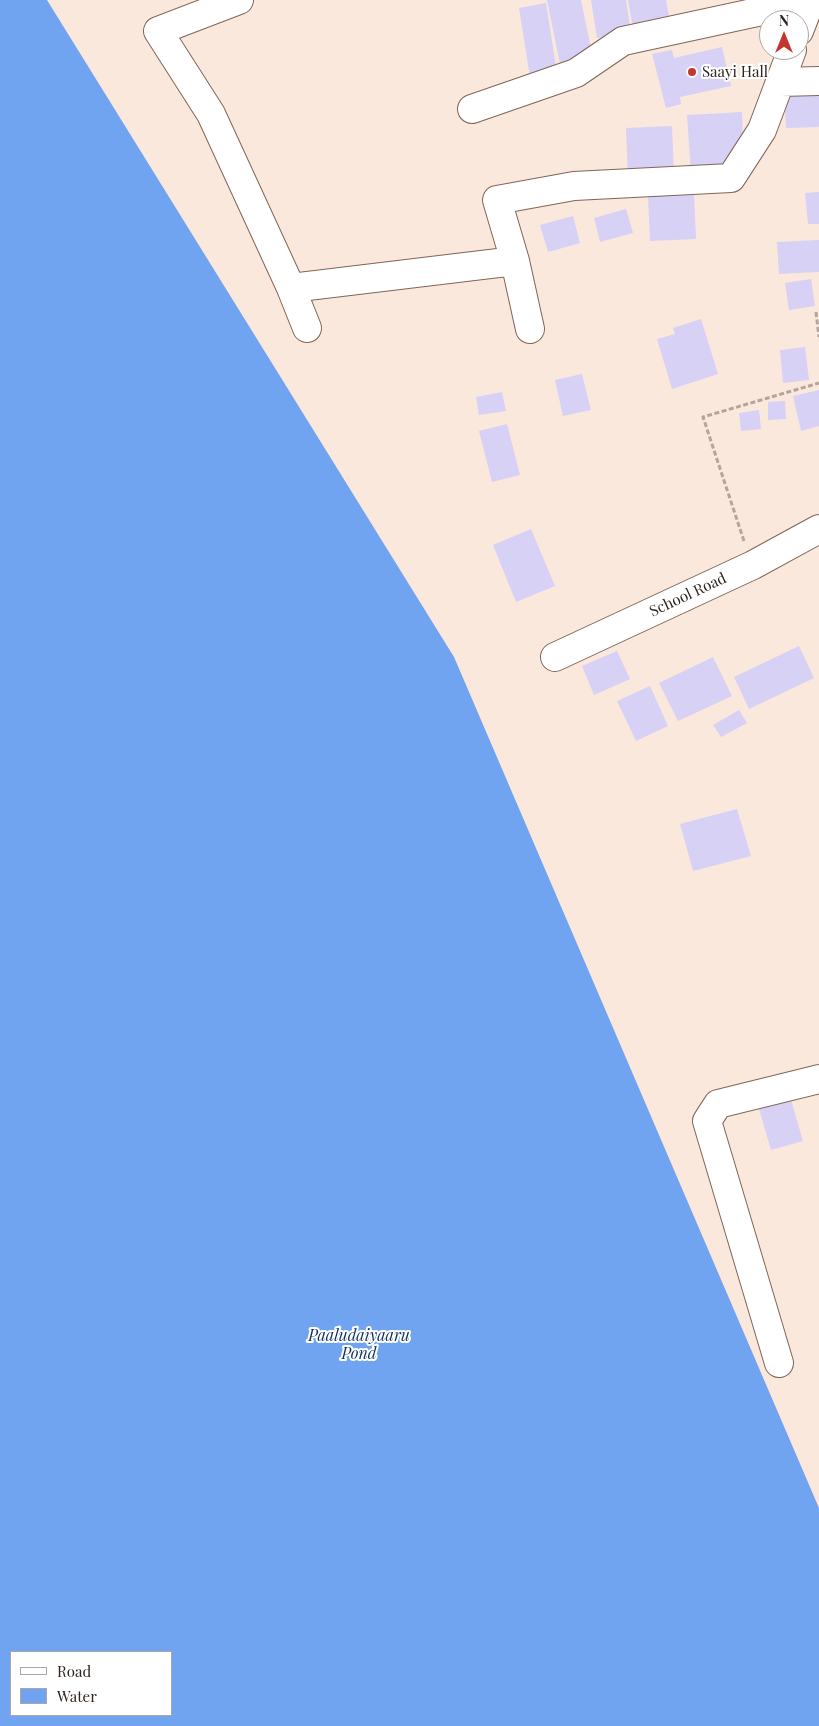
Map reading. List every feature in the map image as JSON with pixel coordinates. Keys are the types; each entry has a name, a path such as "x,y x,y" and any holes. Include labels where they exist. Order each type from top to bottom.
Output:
{"street":[{"path":"239,0 158,31 211,114 291,288 307,328"},
{"path":"472,109 576,73 623,41 771,9 791,0"},
{"path":"530,329 515,261 497,200 574,186 732,178 762,130 788,60"},
{"path":"780,82 819,81"},
{"path":"291,288 515,261"},
{"name":"School Road","path":"555,657 752,565 819,529"},
{"path":"779,1363 707,1121 718,1104 819,1079"}],"path":[{"path":"816,312 819,337"},
{"path":"752,565 703,417 819,383"}],"water":[{"name":"Paaludaiyaaru Pond","path":"0,0 47,0 454,657 819,1508 819,1726 0,1726"}],"building":[{"path":"547,0 581,0 592,53 574,56 576,67 561,69"},
{"path":"591,0 626,0 631,33 597,38"},
{"path":"628,0 666,0 670,22 633,28"},
{"path":"546,3 558,79 531,83 519,8"},
{"name":"Saayi Hall","path":"722,47 731,86 680,97 681,104 666,108 652,54 672,50 674,58"},
{"path":"819,85 819,127 786,128 784,86"},
{"path":"742,112 743,142 725,169 691,173 687,115"},
{"path":"672,126 674,174 628,176 626,128"},
{"path":"819,192 819,224 808,224 805,193"},
{"path":"694,194 696,239 650,241 648,195"},
{"path":"626,209 633,233 600,242 594,218"},
{"path":"573,216 580,243 548,252 540,225"},
{"path":"819,240 819,272 779,274 777,242"},
{"path":"811,279 815,306 789,310 785,283"},
{"path":"701,319 718,374 672,389 657,339 675,334 673,328"},
{"path":"805,347 809,380 783,383 780,350"},
{"path":"582,374 591,410 563,416 555,380"},
{"path":"819,390 819,426 801,431 793,396"},
{"path":"502,392 506,411 479,415 476,397"},
{"path":"785,401 786,419 768,420 768,402"},
{"path":"759,410 761,429 741,431 739,413"},
{"path":"507,424 520,475 492,482 479,431"},
{"path":"531,529 555,586 516,602 493,545"},
{"path":"799,646 814,678 749,709 734,677"},
{"path":"617,651 630,679 594,695 582,666"},
{"path":"713,657 732,696 678,721 659,683"},
{"path":"650,686 668,726 636,741 617,701"},
{"path":"739,710 747,723 721,737 713,725"},
{"path":"737,809 751,856 693,871 680,824"},
{"path":"791,1100 803,1141 771,1150 759,1109"}],"place":[{"name":"Saayi Hall","path":"692,72"}]}
